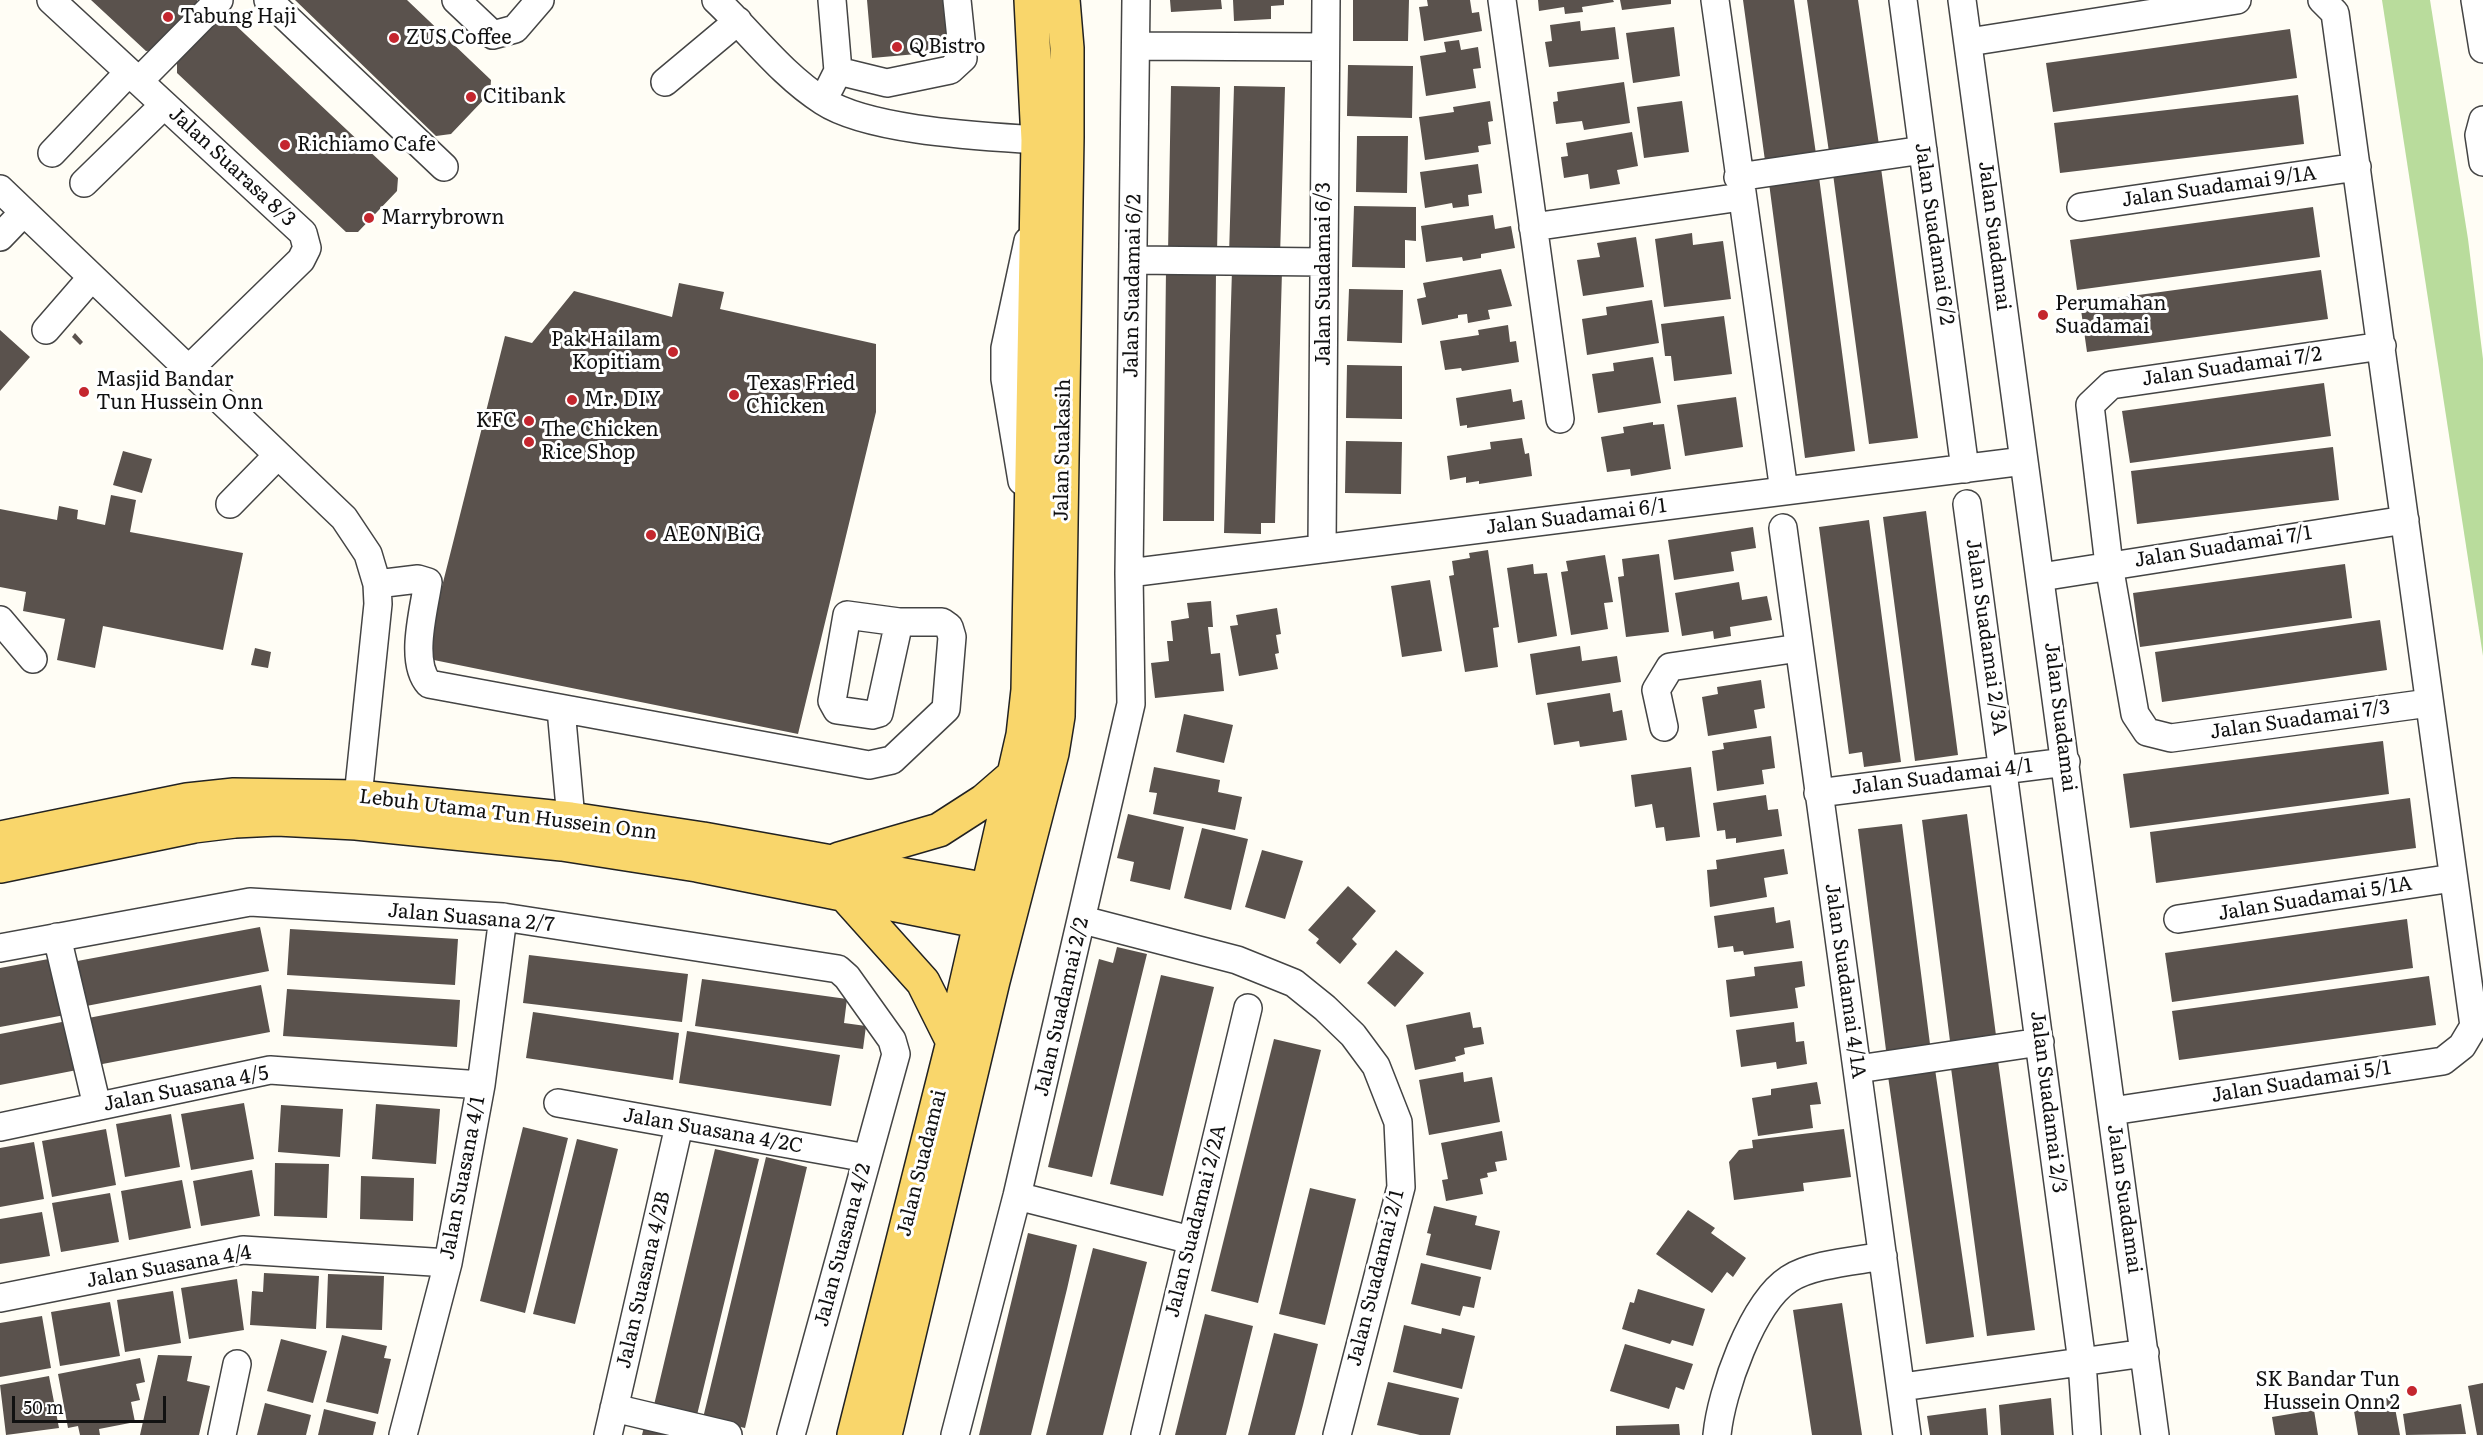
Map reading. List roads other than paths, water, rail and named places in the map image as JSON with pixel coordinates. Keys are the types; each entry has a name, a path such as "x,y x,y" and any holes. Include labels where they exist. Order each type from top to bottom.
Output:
{"main road":[{"name":"Jalan Suakasih","path":"1002,892 1014,775 1023,735 1028,690 1038,140 1036,50 1031,0"},
{"name":"Jalan Suakasih","path":"1002,892 1052,753 1060,693 1067,137 1067,48 1063,0"},
{"path":"826,862 939,830 984,801 1014,775"},
{"name":"Lebuh Utama Tun Hussein Onn","path":"0,837 187,800 234,795 358,797 571,819 1002,892"},
{"name":"Lebuh Utama Tun Hussein Onn","path":"0,866 194,826 277,819 356,823 562,844 697,865 994,924"},
{"name":"Jalan Suadamai","path":"885,1435 1002,892"},
{"path":"845,895 923,982 952,1042"},
{"name":"Jalan Suadamai","path":"854,1435 952,1042 994,924"}],"street":[{"name":"Jalan Suarasa 8/3","path":"51,0 303,233 308,248 301,260 189,369"},
{"path":"52,153 219,0"},
{"path":"268,0 444,167"},
{"path":"456,0 493,35 514,28 540,0"},
{"path":"716,0 801,85 843,112 871,120 977,136 1038,140"},
{"path":"823,101 838,71 832,0"},
{"path":"838,71 887,83 950,70 963,58 957,0"},
{"name":"Jalan Suadamai 6/2","path":"1129,573 1136,0"},
{"name":"Jalan Suadamai 6/3","path":"1322,549 1326,0"},
{"path":"1503,0 1560,419"},
{"path":"1715,0 1784,491"},
{"name":"Jalan Suadamai 6/2","path":"1903,0 1965,469"},
{"name":"Jalan Suadamai","path":"1962,0 2155,1435"},
{"path":"1969,42 2165,6 2237,0"},
{"path":"2475,0 2483,49"},
{"path":"2328,6 2357,167 2453,878"},
{"path":"665,82 738,21"},
{"path":"1137,46 1325,47"},
{"path":"84,183 164,105"},
{"path":"2483,120 2479,135 2483,162"},
{"path":"1533,227 1923,150"},
{"name":"Jalan Suadamai 9/1A","path":"2081,207 2357,167"},
{"path":"0,189 344,518 368,554 377,585 378,626 358,797"},
{"path":"0,237 24,212"},
{"path":"1134,260 1324,262"},
{"path":"46,330 92,277"},
{"name":"Jalan Suadamai 7/2","path":"2109,564 2090,405 2110,385 2382,346"},
{"path":"231,504 278,455"},
{"name":"Jalan Suadamai 6/1","path":"1129,573 2024,461"},
{"name":"Jalan Suadamai 2/3A","path":"1967,504 2004,769"},
{"name":"Jalan Suadamai 7/1","path":"2041,577 2109,564 2405,520"},
{"name":"Jalan Suadamai 4/1A","path":"1783,528 1907,1435"},
{"name":"Jalan Suadamai 7/3","path":"2109,564 2135,714 2147,732 2171,738 2429,703"},
{"name":"Jalan Suadamai 2/2","path":"955,1435 1017,1196 1083,920 1131,704 1129,573"},
{"path":"377,585 418,579 428,582 418,659 421,675 429,684 869,765 892,760 946,710 952,637 949,627 942,622 899,622"},
{"path":"0,620 33,659"},
{"path":"1664,727 1656,690 1670,666 1799,648"},
{"path":"561,708 571,819"},
{"name":"Jalan Suadamai 4/1","path":"1818,793 2066,762"},
{"name":"Jalan Suadamai 2/3","path":"2004,769 2082,1362 2087,1435"},
{"name":"Jalan Suadamai 5/1A","path":"2178,919 2453,878"},
{"name":"Jalan Suadamai 5/1","path":"2112,1111 2443,1061 2462,1046 2474,1026 2453,878"},
{"name":"Jalan Suasana 2/7","path":"0,948 250,902 503,917 838,969 847,977 892,1040 896,1054"},
{"name":"Jalan Suasana 4/1","path":"403,1435 448,1263 481,1085 503,917"},
{"name":"Jalan Suadamai 2/1","path":"1083,920 1237,960 1294,983 1332,1014 1376,1066 1398,1122 1401,1187 1337,1435"},
{"path":"57,937 96,1107"},
{"name":"Jalan Suadamai 2/2A","path":"1145,1435 1248,1008"},
{"path":"1858,1069 2040,1042"},
{"name":"Jalan Suasana 4/2","path":"791,1435 896,1054"},
{"name":"Jalan Suasana 4/5","path":"0,1127 270,1070 481,1085"},
{"name":"Jalan Suasana 4/2C","path":"558,1103 867,1158"},
{"name":"Jalan Suasana 4/2B","path":"608,1435 679,1126"},
{"path":"1017,1196 1191,1240"},
{"name":"Jalan Suasana 4/4","path":"0,1298 243,1250 448,1263"},
{"path":"1717,1435 1738,1357 1752,1325 1769,1296 1790,1278 1813,1269 1883,1256"},
{"path":"1902,1387 2145,1353"},
{"path":"222,1435 237,1364"},
{"path":"614,1408 728,1435"}],"place":[{"name":"Tabung Haji","path":"168,17"},
{"name":"ZUS Coffee","path":"394,38"},
{"name":"Q Bistro","path":"897,47"},
{"name":"Citibank","path":"471,97"},
{"name":"Richiamo Cafe","path":"285,145"},
{"name":"Marrybrown","path":"369,218"},
{"name":"Perumahan Suadamai","path":"2043,315"},
{"name":"Pak Hailam Kopitiam","path":"673,352"},
{"name":"Masjid Bandar Tun Hussein Onn","path":"84,392"},
{"name":"Texas Fried Chicken","path":"734,395"},
{"name":"Mr. DIY","path":"572,400"},
{"name":"KFC","path":"529,421"},
{"name":"The Chicken Rice Shop","path":"529,442"},
{"name":"AEON BiG","path":"651,535"},
{"name":"SK Bandar Tun Hussein Onn 2","path":"2412,1391"}]}
